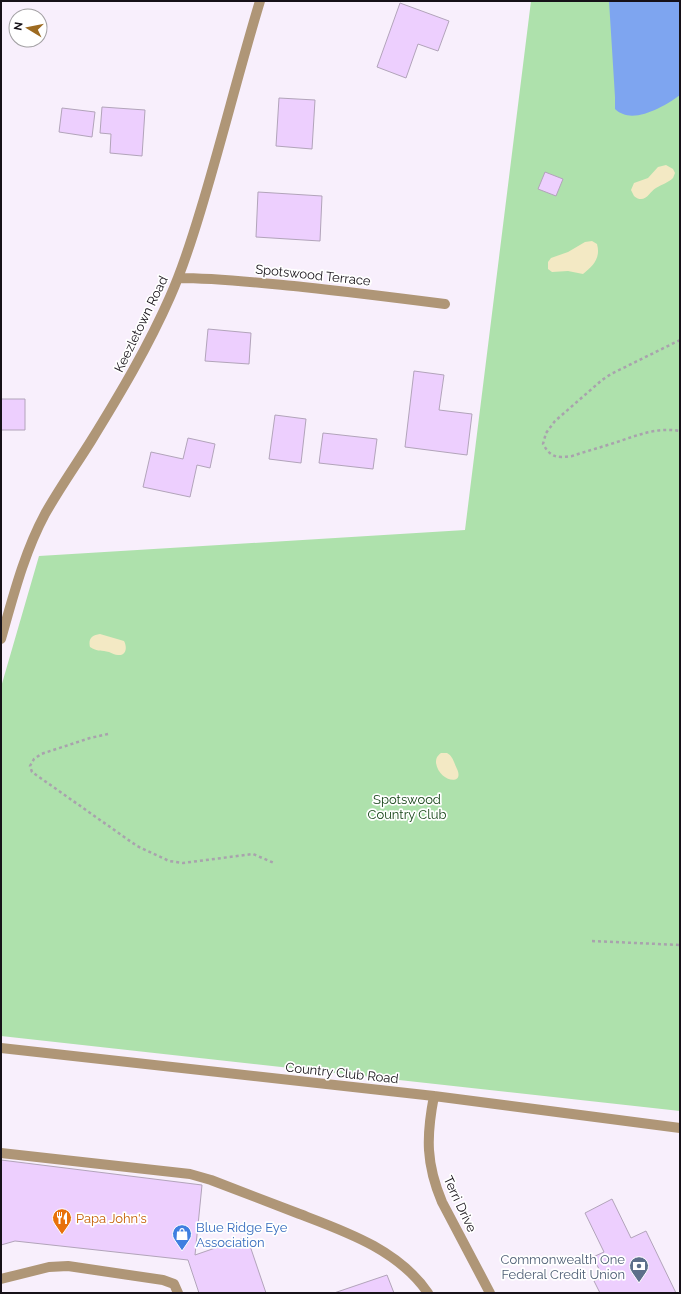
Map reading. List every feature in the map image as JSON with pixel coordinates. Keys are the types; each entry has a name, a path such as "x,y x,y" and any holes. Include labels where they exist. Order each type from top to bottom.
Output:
{"street":[{"name":"Keezletown Road","path":"1,639 16,585 30,548 45,515 58,492 108,415 138,363 178,278 197,225 260,1"},
{"name":"Spotswood Terrace","path":"178,278 208,278 242,281 387,296 445,304"},
{"name":"Country Club Road","path":"1,1048 434,1096 680,1128"},
{"name":"Terri Drive","path":"434,1096 428,1130 430,1167 442,1202 490,1293"},
{"path":"1,1153 190,1174 211,1180 331,1226 368,1243 404,1266 420,1282 428,1293"},
{"path":"1,1279 49,1267 68,1266 163,1280 174,1284 178,1293"}],"path":[{"path":"680,340 611,374 602,380 556,421 546,433 543,444 550,455 564,457 572,456 644,433 658,430 680,431"},
{"path":"108,734 90,738 42,754 34,759 30,766 32,772 137,846 169,861 183,863 253,854 274,864"},
{"path":"592,941 680,945"}],"green space":[{"name":"Spotswood Country Club","path":"531,1 680,1 680,1111 1,1036 1,687 39,556 465,530"}],"sand":[{"path":"666,165 673,169 675,173 673,178 653,190 644,198 641,199 634,196 631,190 634,183 648,178 658,167"},
{"path":"592,241 597,244 597,258 593,265 583,274 568,271 552,272 548,269 548,262 551,258 568,252 585,242"},
{"path":"100,634 124,641 126,645 125,652 121,655 117,655 95,650 90,647 91,638"},
{"path":"441,753 447,753 451,756 459,774 458,778 455,780 446,778 438,769 436,760"}],"water":[{"path":"609,1 680,1 680,95 668,103 645,114 630,116 615,109"}],"building":[{"path":"400,3 449,21 438,51 418,44 406,78 377,67"},
{"path":"279,98 315,100 312,149 276,146"},
{"path":"102,107 145,110 142,156 110,153 111,134 100,133"},
{"path":"62,108 95,112 92,137 59,132"},
{"path":"545,172 563,179 556,196 538,189"},
{"path":"258,192 322,196 320,241 256,237"},
{"path":"208,329 251,333 249,364 205,361"},
{"path":"414,371 444,375 439,410 472,414 467,455 405,447"},
{"path":"1,399 25,399 25,430 1,430"},
{"path":"275,415 306,419 301,463 269,459"},
{"path":"323,433 377,439 373,469 319,463"},
{"path":"188,438 215,444 210,468 197,465 190,497 143,487 151,452 183,459"},
{"path":"1,1160 202,1185 195,1255 247,1237 266,1293 199,1293 188,1260 15,1241 1,1245"},
{"path":"612,1199 631,1238 646,1231 676,1293 600,1293 594,1281 603,1277 593,1257 604,1252 585,1213"},
{"path":"387,1275 394,1293 334,1293"}],"place":[{"name":"Papa John's","path":"62,1235"},
{"name":"Blue Ridge Eye Association","path":"182,1251"},
{"name":"Commonwealth One Federal Credit Union","path":"639,1283"}]}
